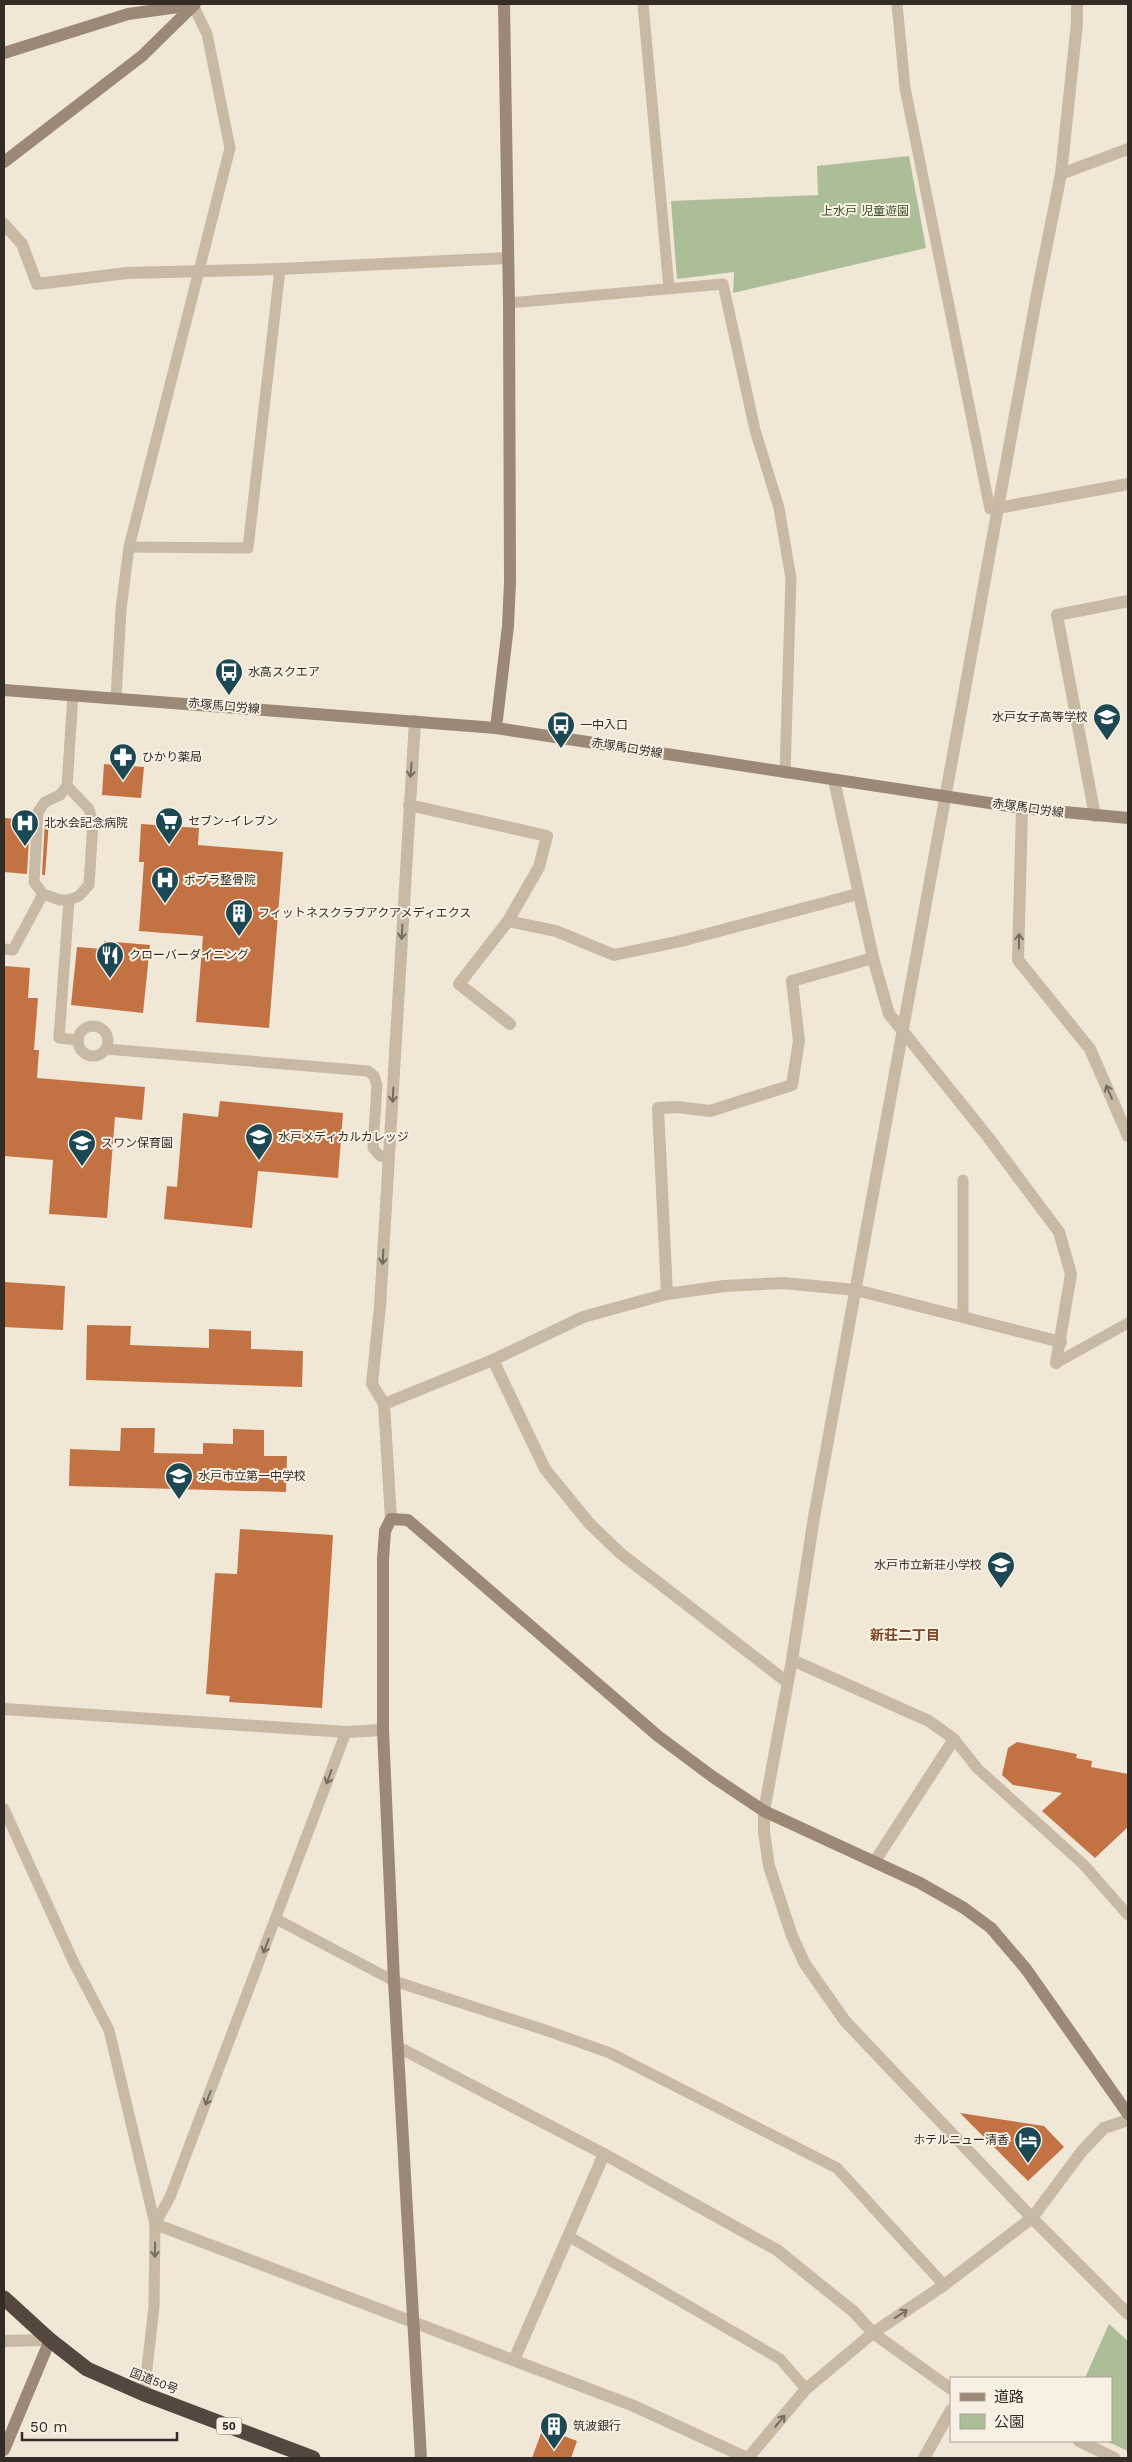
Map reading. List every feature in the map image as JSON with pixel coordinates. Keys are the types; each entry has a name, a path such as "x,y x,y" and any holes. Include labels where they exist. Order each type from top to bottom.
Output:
{"highway":[{"name":"国道50号","path":"4,2298 50,2340 87,2370 144,2394 313,2458"}],"street":[{"path":"4,52 128,14 194,4"},
{"path":"4,162 142,56 194,4"},
{"path":"496,728 508,626 510,582 509,302 504,4"},
{"path":"1077,4 1077,23 1061,174 1037,294 814,1517 792,1660 764,1811 769,1866 779,1901 804,1964 814,1979 845,2021 1032,2218 1128,2314"},
{"path":"1061,174 1128,149"},
{"path":"4,224 22,244 38,284 127,273 280,269 508,258"},
{"path":"998,508 1128,484"},
{"path":"1095,816 1057,615 1128,600"},
{"name":"赤塚馬口労線","path":"4,690 496,728 1022,808 1128,818"},
{"path":"414,721 380,1306 372,1384 384,1404 391,1519 385,1531 383,1559 383,1730 394,1981 421,2458"},
{"path":"834,780 873,958 889,1014 904,1030 1059,1232 1071,1274 1056,1363"},
{"path":"409,805 547,836 538,867 508,921 459,984 510,1024"},
{"path":"1022,808 1018,960 1090,1049 1128,1136"},
{"path":"508,921 556,931 614,955 681,941 858,894"},
{"path":"667,1294 658,1108 677,1107 710,1111 792,1085 799,1042 792,981 873,958"},
{"path":"384,1404 493,1360 582,1317 667,1294 724,1286 783,1284 856,1290 1061,1342"},
{"path":"493,1360 526,1435 545,1469 589,1523 620,1553 787,1682"},
{"path":"391,1519 408,1520 658,1736 764,1811 875,1862 964,1908 991,1928 1026,1969 1128,2114"},
{"path":"792,1660 929,1721 954,1739 875,1862"},
{"path":"4,1709 346,1732 383,1730"},
{"path":"398,2048 604,2154 777,2250 854,2312 873,2333 950,2388"},
{"path":"156,2224 634,2406 747,2458 806,2389 873,2333 944,2285 1032,2218 1082,2151 1104,2128 1128,2120"},
{"path":"514,2360 604,2154"},
{"path":"4,2341 50,2340 4,2450"},
{"path":"924,2458 950,2412"},
{"path":"1081,2442 1114,2458"}],"lane":[{"path":"116,698 121,609 129,547 230,148 207,34 194,4"},
{"path":"643,4 669,288"},
{"path":"897,4 905,88 950,317 990,509 998,508"},
{"path":"129,547 248,548 280,269"},
{"path":"509,302 723,284 756,430 779,508 791,578 785,773"},
{"path":"67,786 89,809 93,822 88,885 83,893 69,900 50,898 43,894 34,882 38,812 45,802 60,795 67,786 73,695"},
{"path":"4,949 13,950 43,894"},
{"path":"69,900 59,1038 78,1040"},
{"path":"98,1027 108,1036 106,1049 102,1054 88,1056 82,1052 78,1040 85,1029 98,1027"},
{"path":"106,1049 368,1071 374,1076 377,1085 373,1148 380,1156 389,1158"},
{"path":"963,1316 964,1180"},
{"path":"1056,1363 1128,1323"},
{"path":"156,2224 170,2197 346,1732"},
{"path":"954,1739 977,1768 1084,1866 1128,1915"},
{"path":"4,1809 74,1963 109,2030 156,2224 154,2307 144,2394"},
{"path":"276,1919 394,1981 548,2030 610,2054 837,2168 944,2285"},
{"path":"568,2236 780,2359 806,2389"}],"green space":[{"name":"上水戸 児童遊園","path":"909,156 926,248 733,293 734,272 677,279 671,201 818,195 817,166"},
{"path":"1109,2324 1128,2341 1128,2451 1108,2442 1112,2442 1112,2377 1085,2377"}],"building":[{"name":"ひかり薬局","path":"104,764 144,767 141,798 102,795"},
{"path":"4,818 30,820 27,874 4,872"},
{"path":"45,821 49,821 45,875 42,875"},
{"name":"フィットネスクラブアクアメディエクス","path":"141,824 199,828 198,845 283,852 269,1028 196,1022 203,936 139,931 144,862 139,862"},
{"name":"クローバーダイニング","path":"104,941 150,945 143,1013 71,1005 77,947 103,949"},
{"path":"4,966 30,968 28,998 38,998 34,1050 39,1050 37,1078 145,1087 142,1120 115,1117 107,1218 49,1214 53,1160 4,1156"},
{"name":"水戸メディカルカレッジ","path":"220,1101 343,1113 338,1178 258,1171 252,1228 164,1219 167,1186 177,1187 183,1113 218,1117"},
{"path":"4,1282 65,1286 63,1330 4,1327"},
{"path":"87,1325 131,1326 130,1345 209,1348 209,1329 251,1331 251,1349 303,1351 302,1387 86,1380"},
{"path":"121,1428 155,1428 154,1453 203,1454 203,1443 233,1444 233,1429 264,1430 264,1456 287,1456 286,1492 69,1486 70,1449 120,1451"},
{"path":"240,1529 333,1535 322,1708 229,1702 230,1696 206,1694 215,1573 237,1574"},
{"path":"1017,1742 1077,1754 1076,1758 1092,1761 1091,1767 1128,1774 1128,1827 1095,1858 1042,1811 1062,1793 1013,1785 1002,1775 1008,1748"},
{"name":"ホテルニュー清香","path":"960,2113 1044,2126 1064,2147 1028,2181"},
{"name":"筑波銀行","path":"543,2428 577,2441 571,2458 532,2458"}],"place":[{"name":"水高スクエア","path":"229,696"},
{"name":"水戸女子高等学校","path":"1107,741"},
{"name":"一中入口","path":"561,749"},
{"name":"ひかり薬局","path":"123,781"},
{"name":"セブン-イレブン","path":"169,845"},
{"name":"北水会記念病院","path":"25,847"},
{"name":"ポプラ整骨院","path":"165,904"},
{"name":"フィットネスクラブアクアメディエクス","path":"239,937"},
{"name":"クローバーダイニング","path":"110,979"},
{"name":"水戸メディカルカレッジ","path":"259,1161"},
{"name":"スワン保育園","path":"82,1167"},
{"name":"水戸市立第一中学校","path":"179,1500"},
{"name":"水戸市立新荘小学校","path":"1001,1589"},
{"name":"ホテルニュー清香","path":"1028,2164"},
{"name":"筑波銀行","path":"554,2450"}],"district":[{"name":"新荘二丁目","path":"905,1635"}]}
